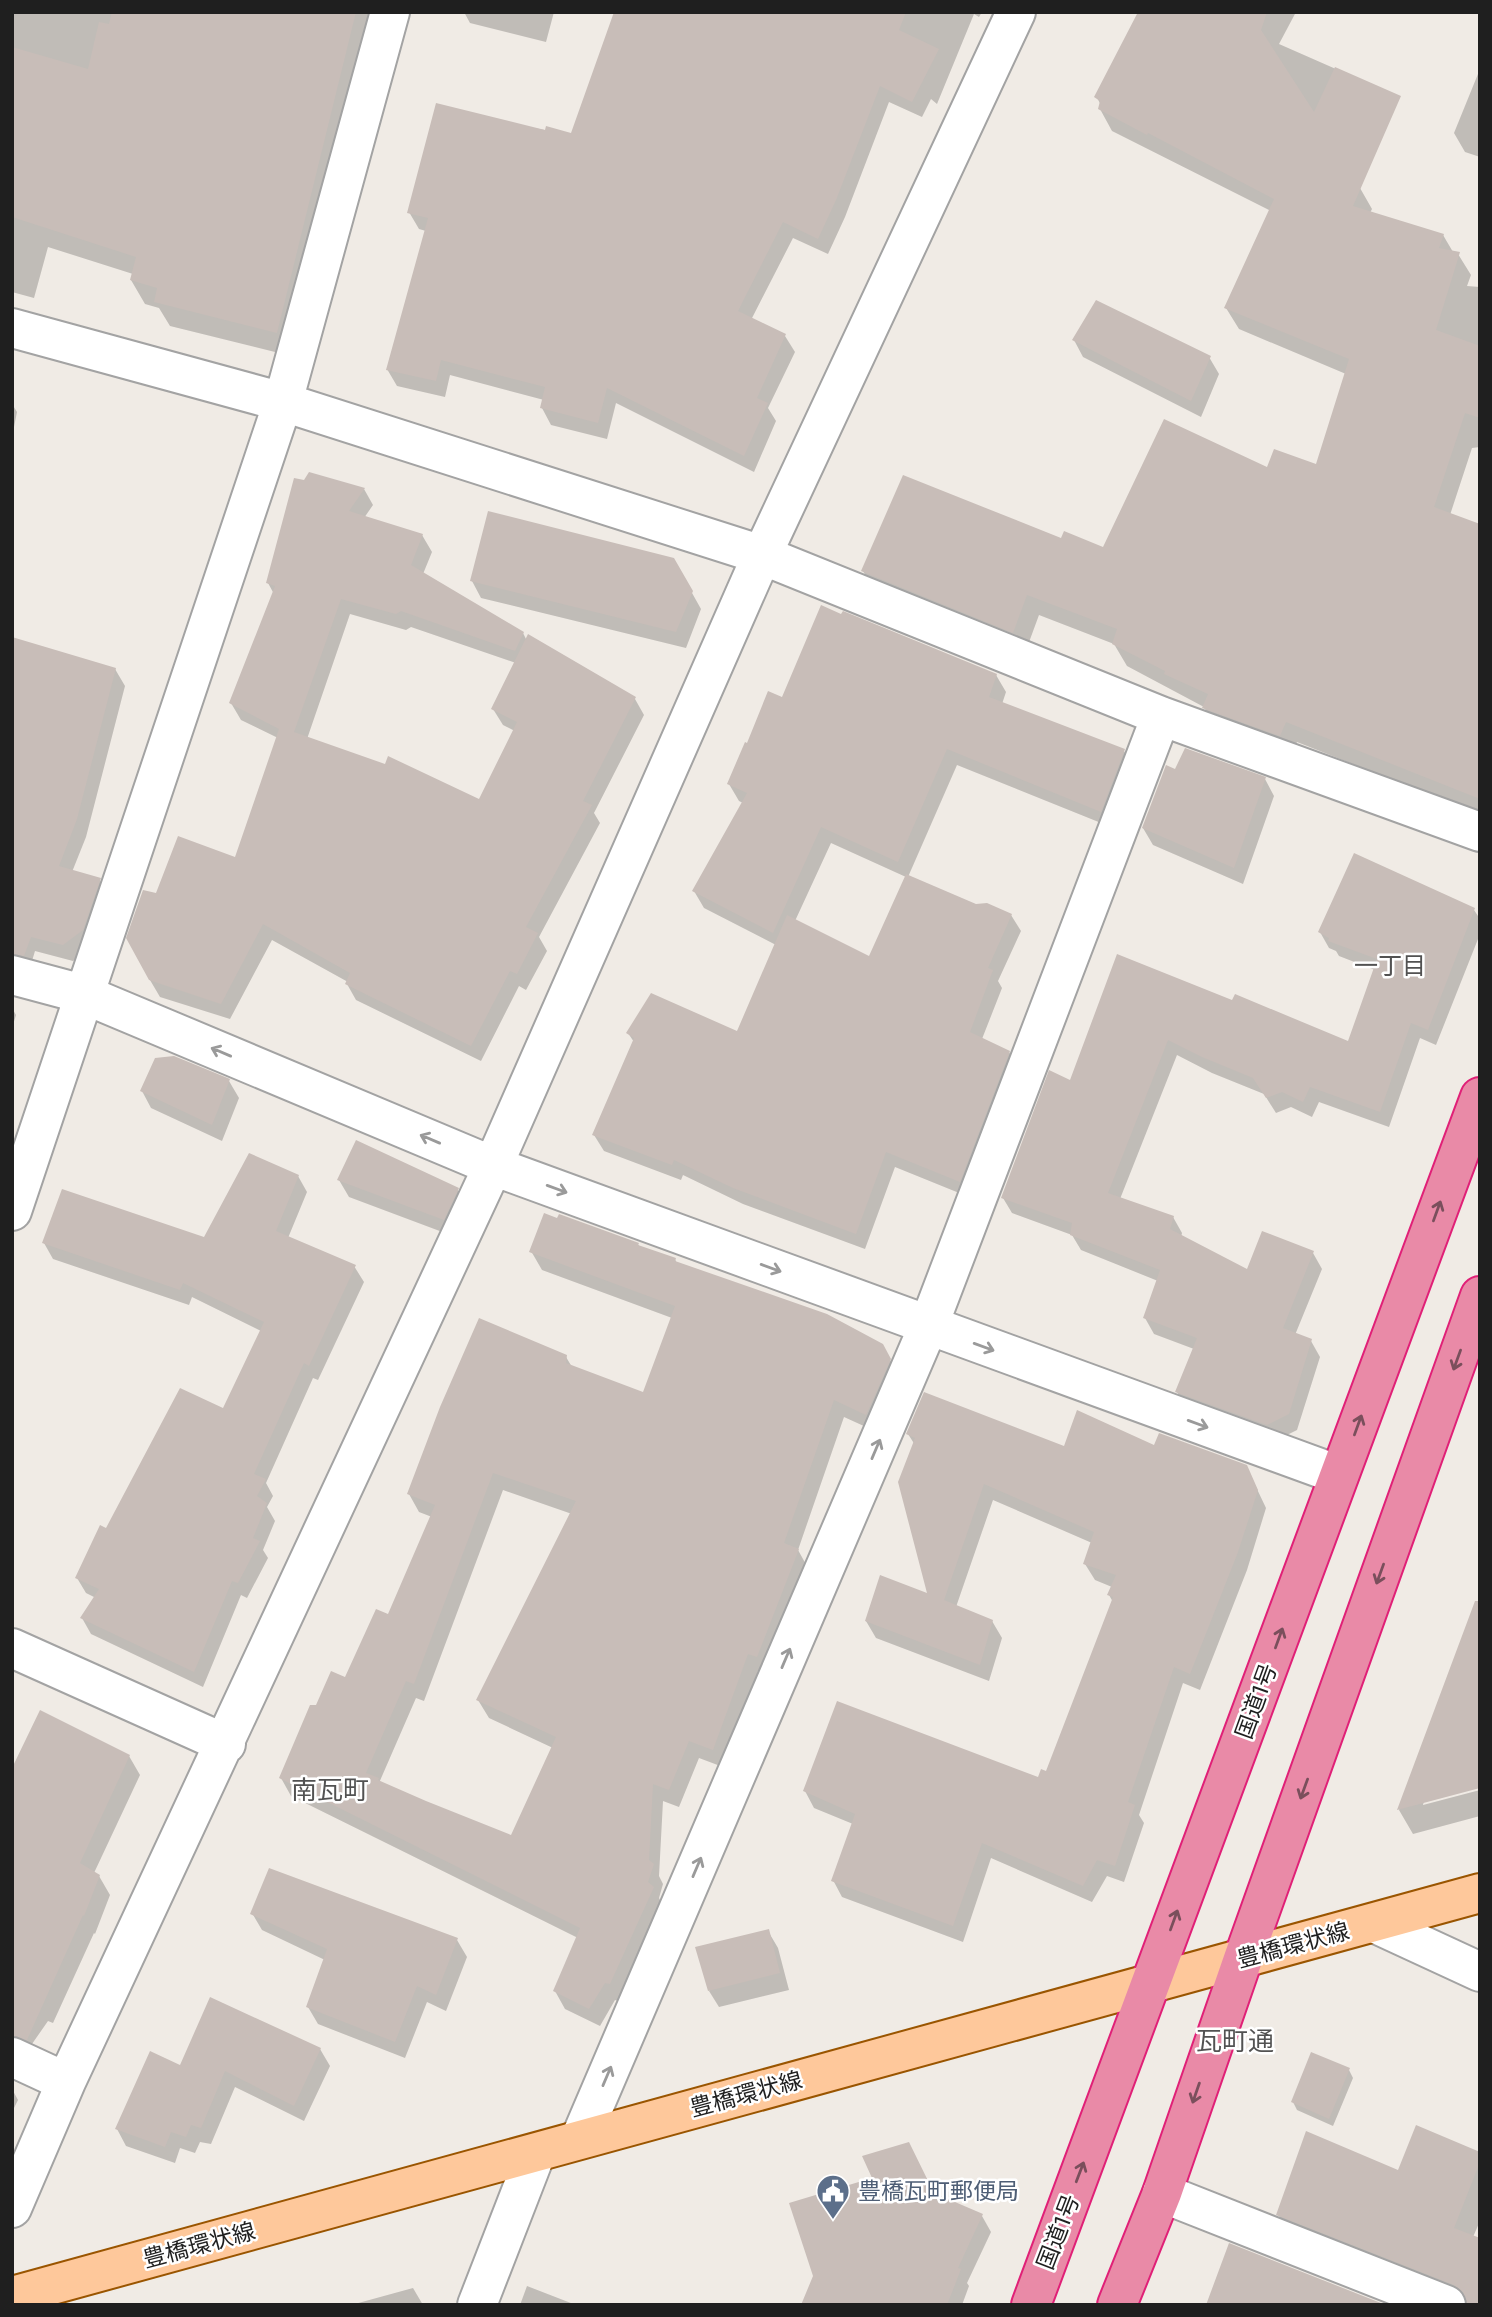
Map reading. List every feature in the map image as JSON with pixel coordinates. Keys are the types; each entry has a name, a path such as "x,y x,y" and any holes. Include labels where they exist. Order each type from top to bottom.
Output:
{"highway":[{"name":"国道1号","path":"1031,2305 1480,1097"},
{"path":"1117,2305 1162,2193 1480,1296"}],"main road":[{"name":"豊橋環状線","path":"12,2296 1480,1893"}],"street":[{"path":"12,1211 283,402 390,12"},
{"path":"12,2208 66,2082 226,1744 493,1166 762,555 1016,12"},
{"path":"12,328 283,402 762,555 1161,716 1480,832"},
{"path":"580,2139 928,1327 1161,716"},
{"path":"12,975 83,994 493,1166 1339,1475"},
{"path":"12,1648 226,1744"},
{"path":"1374,1923 1480,1972"},
{"path":"12,2057 66,2082"},
{"path":"477,2305 536,2153"},
{"path":"1162,2193 1446,2305"}],"building":[{"path":"112,12 356,12 277,333 154,302 157,288 130,280 136,257 12,217 12,47 88,69 99,22 109,24"},
{"path":"614,12 906,12 899,30 939,49 912,102 880,86 818,239 783,222 738,311 786,334 757,398 768,403 744,456 607,388 598,423 540,408 545,387 441,360 436,381 386,370 428,218 407,213 436,103 545,130 546,126 571,133"},
{"path":"1138,12 1267,12 1261,30 1314,112 1335,67 1401,96 1353,206 1444,234 1439,248 1460,252 1436,330 1480,346 1480,418 1465,413 1434,507 1480,524 1480,799 1286,722 1280,736 1202,708 1208,694 1164,674 1165,671 1112,644 1117,629 1027,595 1013,633 861,571 903,475 1061,538 1064,531 1103,547 1164,419 1267,467 1274,449 1316,464 1349,359 1224,308 1274,199 1098,109 1100,101 1094,97"},
{"path":"1096,300 1211,356 1191,401 1072,340"},
{"path":"309,472 365,488 349,511 423,534 411,565 524,632 515,651 401,611 396,614 341,599 294,732 385,764 388,756 479,799 517,722 491,709 528,634 636,697 583,801 592,805 526,927 538,933 517,974 510,971 471,1046 345,984 350,973 263,924 221,1004 149,980 126,938 143,890 156,893 178,836 235,857 279,729 229,703 275,586 266,583 294,478 304,480"},
{"path":"488,511 674,558 693,591 676,632 470,581"},
{"path":"821,605 841,614 843,611 997,674 989,697 1125,749 1101,812 947,749 898,862 821,827 773,933 692,891 747,793 727,784 768,691 782,697"},
{"path":"12,637 116,668 77,819 59,866 101,878 83,930 63,945 31,937 24,956 12,954"},
{"path":"1185,748 1266,777 1234,868 1142,828 1166,765 1175,769"},
{"path":"1354,853 1475,908 1428,1030 1411,1023 1380,1112 1310,1087 1303,1102 1282,1092 1266,1098 1253,1078 1168,1040 1108,1193 1174,1216 1170,1229 1247,1269 1262,1231 1314,1251 1283,1328 1312,1339 1289,1414 1267,1425 1175,1392 1197,1338 1143,1318 1160,1270 1070,1235 1072,1223 1001,1198 1049,1070 1070,1080 1117,954 1232,1000 1235,994 1348,1041 1377,959 1328,941 1329,938 1318,932"},
{"path":"906,874 976,904 987,903 1012,914 988,968 993,970 970,1032 1010,1051 960,1182 886,1152 856,1234 733,1188 674,1160 672,1165 592,1135 634,1038 626,1033 651,993 737,1031 787,915 869,956"},
{"path":"174,1056 230,1079 212,1125 140,1091 155,1058"},
{"path":"356,1140 459,1188 444,1220 337,1180"},
{"path":"249,1153 299,1175 276,1231 356,1265 309,1366 304,1363 254,1474 266,1479 257,1496 267,1503 253,1538 260,1541 238,1583 232,1581 194,1672 80,1618 99,1589 75,1578 100,1525 106,1528 180,1388 223,1408 264,1322 183,1283 180,1290 42,1243 62,1189 204,1237"},
{"path":"544,1213 557,1218 559,1214 639,1243 638,1245 676,1258 675,1261 827,1314 883,1344 891,1359 866,1415 834,1400 784,1543 799,1549 757,1657 748,1654 713,1750 689,1741 669,1790 653,1784 649,1860 654,1864 648,1882 654,1887 610,1984 605,1983 589,2009 553,1991 580,1928 279,1778 310,1705 316,1705 331,1671 345,1677 376,1609 388,1614 435,1505 407,1494 440,1407 479,1318 567,1355 566,1363 643,1392 675,1306 529,1252","holes":["493,1473 576,1501 476,1700 556,1737 511,1835 426,1801 366,1773 406,1681 414,1684"]},
{"path":"924,1392 1064,1446 1077,1410 1154,1445 1159,1433 1247,1465 1258,1490 1238,1552 1190,1674 1174,1667 1128,1802 1135,1805 1115,1866 1097,1860 1083,1886 982,1843 953,1926 831,1881 855,1814 803,1791 837,1701 1038,1777 1041,1769 1046,1771 1113,1597 1107,1595 1116,1575 1083,1564 1094,1532 984,1484 944,1600 993,1620 980,1665 865,1621 880,1575 927,1593 898,1482 915,1438 906,1434"},
{"path":"1475,1601 1480,1601 1480,1788 1397,1810"},
{"path":"40,1710 130,1755 80,1863 100,1875 27,2040 12,2036 12,1768"},
{"path":"269,1868 458,1938 436,1995 417,1986 395,2042 306,2007 327,1949 250,1914"},
{"path":"769,1929 780,1973 708,1991 695,1947"},
{"path":"210,1997 321,2048 294,2106 225,2071 201,2128 191,2125 186,2137 171,2132 165,2147 115,2129 150,2051 180,2065"},
{"path":"1311,2052 1350,2068 1329,2119 1291,2102"},
{"path":"1416,2125 1480,2152 1480,2162 1454,2228 1480,2238 1480,2305 1467,2305 1463,2292 1454,2285 1276,2215 1306,2131 1398,2170"},
{"path":"909,2142 934,2193 983,2214 958,2268 961,2269 947,2305 801,2305 813,2276 789,2203 872,2178 862,2156"},
{"path":"1229,2243 1386,2305 1206,2305"}],"place":[{"name":"豊橋瓦町郵便局","path":"833,2221"}],"district":[{"name":"一丁目","path":"1390,966"},
{"name":"南瓦町","path":"330,1790"},
{"name":"瓦町通","path":"1235,2041"}]}
